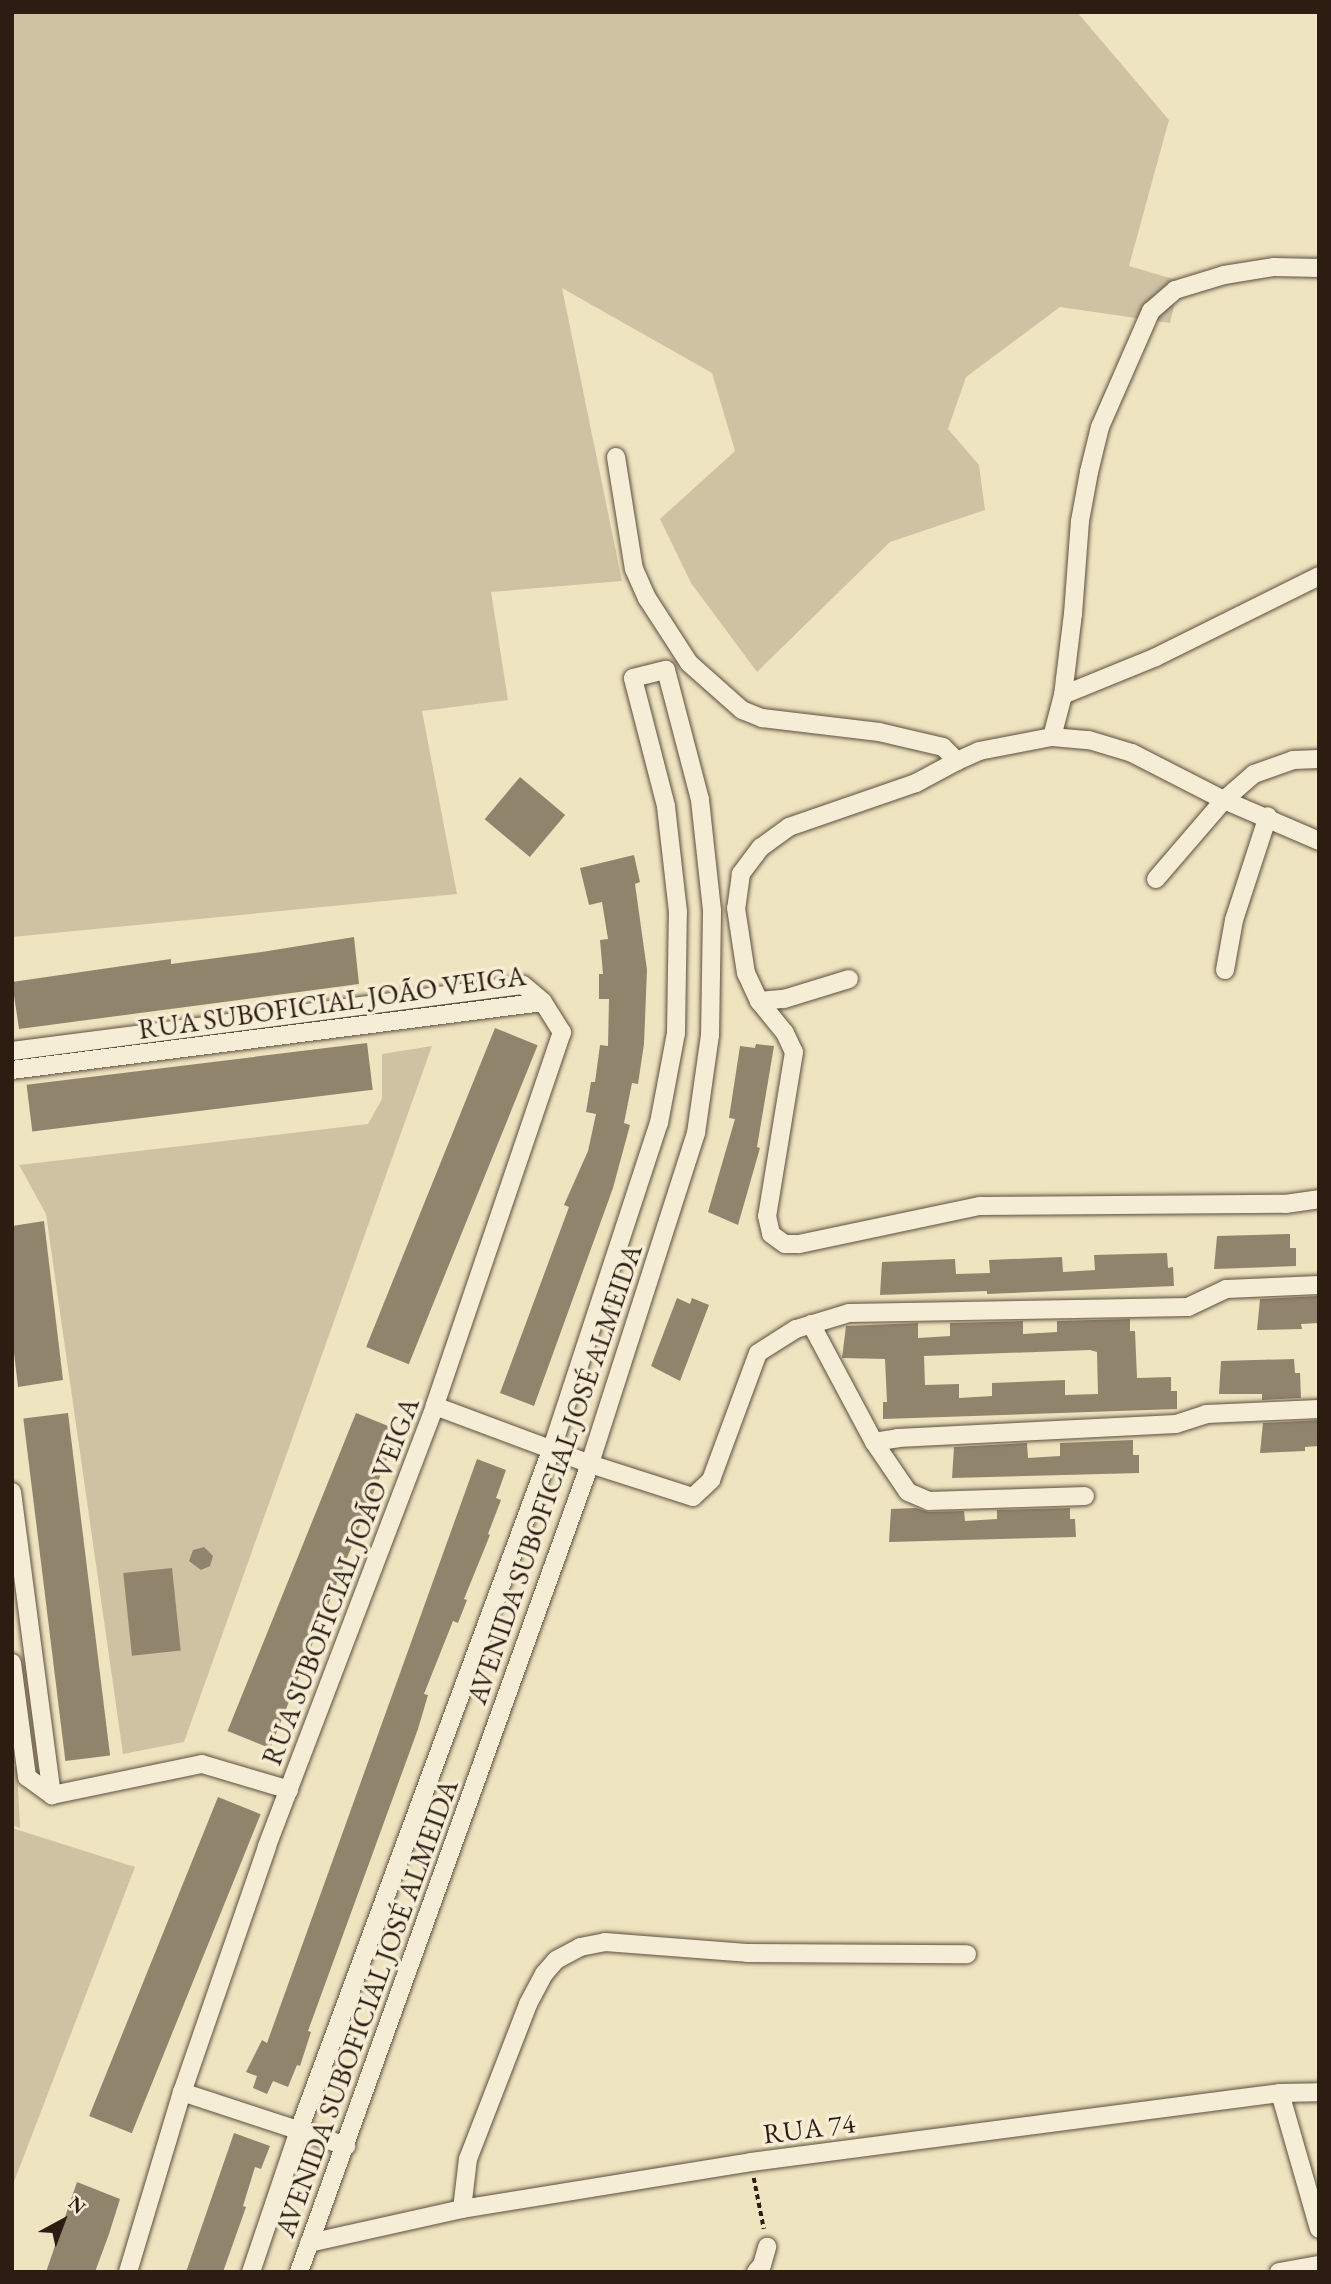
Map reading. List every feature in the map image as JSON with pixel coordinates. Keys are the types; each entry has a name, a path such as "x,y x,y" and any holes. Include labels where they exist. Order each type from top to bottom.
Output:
{"street":[{"path":"1052,737 1063,695 1073,614 1080,520 1089,472 1100,427 1151,311 1175,290 1224,275 1274,267 1319,268"},
{"path":"616,457 634,569 647,598 689,663 725,698 762,718 879,732 943,747 957,761"},
{"path":"1063,695 1156,657 1319,576"},
{"name":"AVENIDA SUBOFICIAL JOSÉ ALMEIDA","path":"251,2272 299,2130 552,1448 659,1123 676,1033 678,912 666,806 633,678 666,670 700,800 712,911 710,1034 696,1133 590,1464 299,2272"},
{"path":"1319,841 1268,816 1224,800 1132,753 1089,740 1052,737 979,751 916,783 789,827 750,859 736,891 736,908 746,973 759,1001 791,1042 794,1052 767,1216 771,1234 785,1244 799,1244 980,1206 1285,1204 1319,1199"},
{"path":"1156,879 1224,800 1254,774 1293,760 1319,759"},
{"path":"1226,970 1234,920 1268,816"},
{"path":"759,1001 784,999 849,979"},
{"name":"RUA SUBOFICIAL JOÃO VEIGA","path":"12,1051 523,985 543,1002 562,1032 435,1406 289,1790 182,2092 128,2272"},
{"name":"RUA SUBOFICIAL JOÃO VEIGA","path":"12,1070 543,1002"},
{"path":"435,1406 590,1464 693,1497 711,1480 758,1353 796,1329 849,1313 1188,1307 1226,1289 1319,1285"},
{"path":"811,1324 874,1442 908,1492 929,1501 1085,1496"},
{"path":"874,1442 898,1438 1176,1424 1206,1414 1319,1409"},
{"path":"12,1492 52,1795"},
{"path":"12,1663 27,1777 52,1795"},
{"name":"RUA SUBOFICIAL JOÃO VEIGA","path":"52,1795 202,1764 289,1790"},
{"path":"462,2209 468,2159 528,2004 544,1974 556,1960 580,1947 606,1942 747,1953 967,1954"},
{"path":"182,2092 346,2146"},
{"name":"RUA 74","path":"309,2243 462,2209 751,2162 1280,2094 1319,2092"},
{"path":"1280,2094 1319,2229"},
{"path":"756,2272 762,2265 767,2246"},
{"path":"1279,2272 1319,2265"}],"path":[{"path":"751,2162 767,2246"}],"shaded area":[{"path":"12,12 1077,12 1169,120 1129,266 1180,281 1170,323 1060,307 966,377 948,429 979,465 985,510 890,542 757,672 691,583 660,519 735,451 712,373 562,288 622,581 491,592 508,700 422,711 457,894 12,937"},
{"path":"432,1046 184,1742 123,1754 46,1214 19,1165 368,1124 382,1099 382,1054"},
{"path":"12,1767 17,1767 20,1828 12,1825"},
{"path":"12,1828 135,1867 12,2187"}],"building":[{"path":"520,777 565,815 530,857 485,819"},
{"path":"634,855 640,882 635,884 647,970 644,1044 638,1084 632,1083 624,1123 630,1125 613,1188 534,1406 500,1393 569,1207 564,1205 588,1151 596,1114 586,1112 591,1082 595,1082 600,1045 608,1046 609,999 599,999 599,974 603,974 600,940 608,939 602,902 589,905 580,868"},
{"path":"354,937 359,984 19,1029 12,982 171,959 171,964"},
{"path":"495,1028 538,1045 409,1364 366,1347"},
{"path":"367,1043 373,1090 32,1131 27,1085"},
{"path":"756,1044 774,1046 757,1147 760,1148 738,1225 708,1212 735,1119 729,1118 740,1046 755,1048"},
{"path":"44,1221 63,1380 18,1387 12,1335 12,1226"},
{"path":"1290,1234 1290,1248 1296,1248 1296,1266 1214,1269 1217,1236"},
{"path":"1167,1253 1168,1268 1173,1267 1174,1286 987,1294 987,1291 880,1295 882,1262 955,1259 956,1274 990,1273 989,1260 1062,1257 1063,1272 1095,1270 1094,1255"},
{"path":"1319,1296 1319,1323 1301,1324 1302,1329 1257,1330 1260,1299"},
{"path":"677,1298 690,1304 692,1298 709,1305 680,1381 651,1366"},
{"path":"1130,1319 1130,1331 1135,1331 1137,1378 1171,1377 1171,1391 1177,1391 1177,1409 883,1419 883,1402 887,1402 885,1359 842,1358 846,1326 918,1323 918,1338 950,1336 950,1323 1023,1321 1023,1334 1057,1332 1057,1321","holes":["1090,1350 1097,1352 1098,1394 1065,1395 1065,1380 992,1383 992,1396 959,1398 959,1384 925,1385 924,1356"]},
{"path":"1294,1359 1295,1373 1300,1373 1301,1398 1262,1400 1262,1394 1219,1394 1221,1361"},
{"path":"68,1413 110,1755 65,1761 23,1418"},
{"path":"356,1413 399,1430 270,1748 228,1731"},
{"path":"1319,1420 1319,1446 1305,1447 1305,1451 1260,1453 1263,1423"},
{"path":"1133,1440 1133,1455 1139,1455 1139,1473 952,1478 954,1447 1027,1443 1028,1458 1060,1456 1060,1443"},
{"path":"477,1459 506,1470 496,1498 501,1500 488,1534 490,1535 464,1599 467,1600 458,1623 453,1621 424,1694 428,1695 418,1729 308,2031 311,2032 300,2066 297,2065 288,2087 273,2081 267,2094 253,2088 257,2076 246,2072 262,2040 267,2043"},
{"path":"916,1508 929,1512 964,1511 965,1521 997,1519 997,1510 1070,1508 1070,1519 1075,1519 1076,1537 889,1542 891,1509"},
{"path":"204,1547 213,1556 210,1566 201,1570 189,1561 193,1550"},
{"path":"172,1568 181,1651 132,1656 123,1573"},
{"path":"218,1797 261,1814 132,2133 89,2116"},
{"path":"234,2133 270,2146 261,2169 255,2167 243,2206 246,2207 223,2272 186,2272"},
{"path":"77,2182 120,2199 109,2234 95,2272 46,2272"}]}
